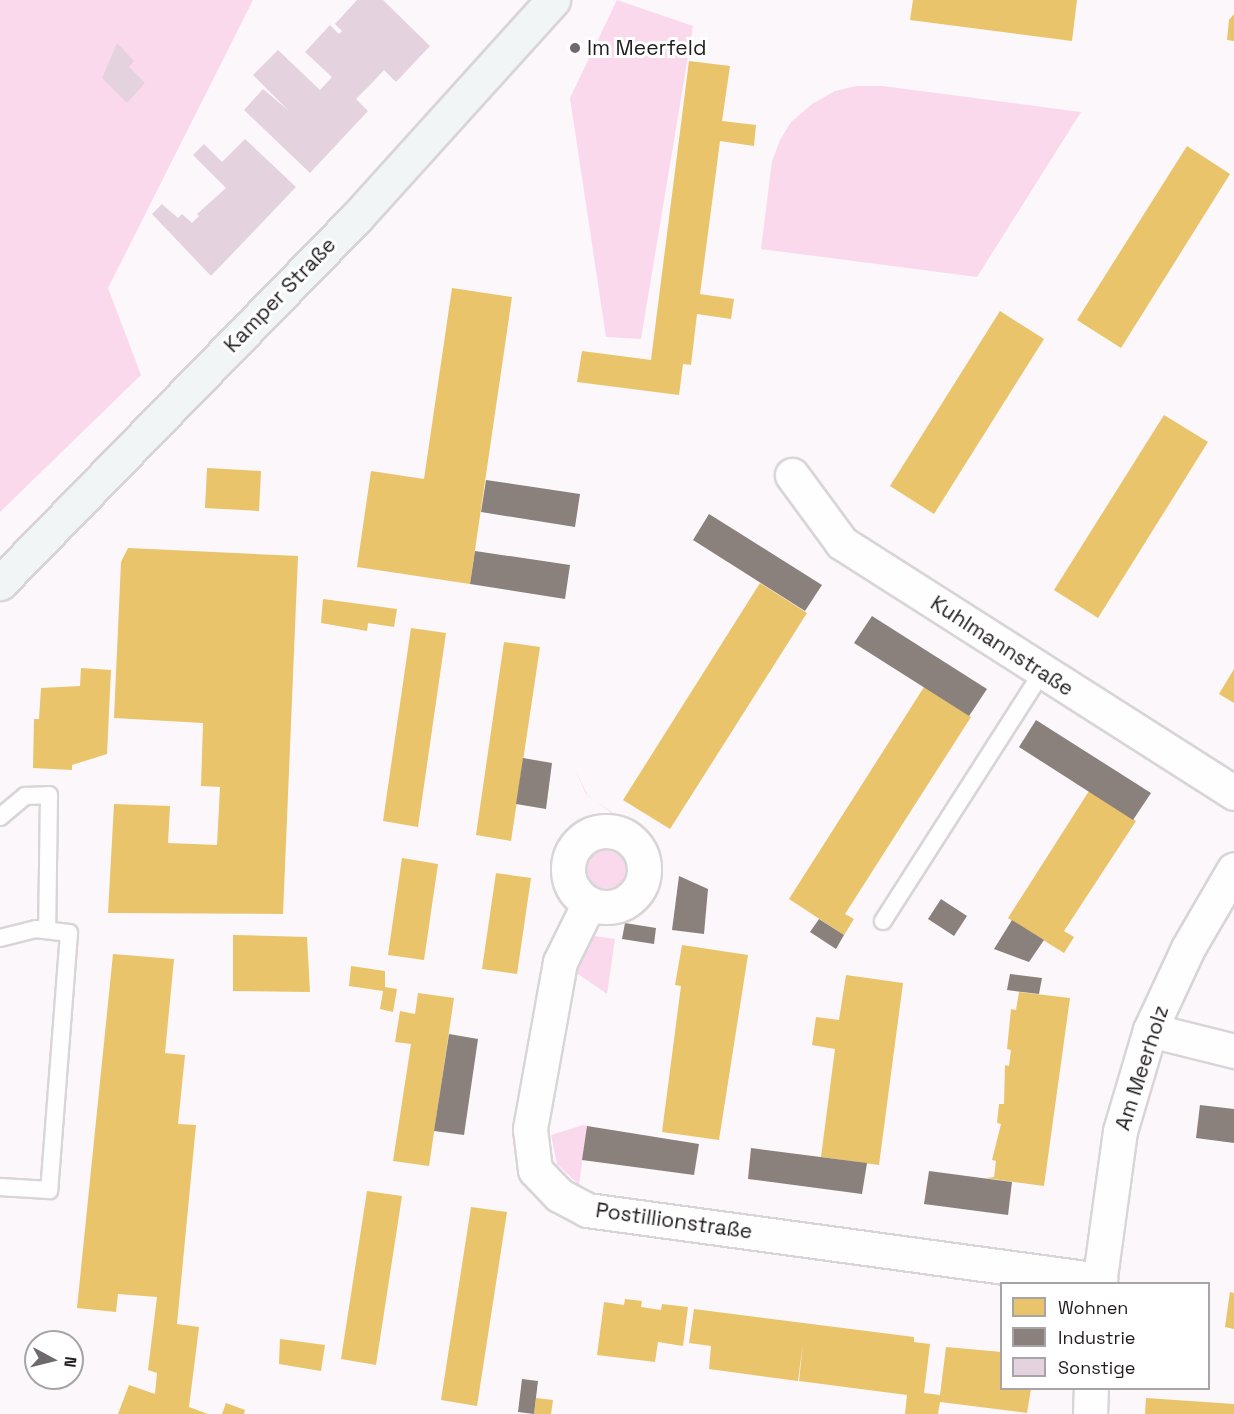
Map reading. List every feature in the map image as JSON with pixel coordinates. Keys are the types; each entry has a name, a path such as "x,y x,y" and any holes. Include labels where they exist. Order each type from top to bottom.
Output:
{"main road":[{"name":"Kamper Straße","path":"0,583 356,218 553,0"}],"street":[{"name":"Kuhlmannstraße","path":"792,475 842,543 1234,793"},
{"name":"Am Meerholz","path":"1100,1282 1120,1131 1150,1030 1188,948 1234,869"},
{"name":"Postillionstraße","path":"589,903 560,962 530,1129 535,1170 559,1195 587,1210 1100,1282"},
{"path":"1150,1030 1234,1051"},
{"path":"1090,1414 1091,1390"}],"lane":[{"path":"883,921 1042,672"},
{"path":"0,817 26,796 49,795 47,930"},
{"path":"0,938 47,930 69,933 49,1190 0,1187"}],"shaded area":[{"path":"0,0 253,0 108,288 141,375 0,512"},
{"path":"617,0 693,26 641,339 606,337 570,98"},
{"path":"856,86 883,86 1081,112 977,277 761,249 772,161 780,140 791,122 812,104 835,91"},
{"path":"595,801 650,838 658,852 657,877 653,851 645,838"},
{"path":"602,843 612,843 624,850 631,862 631,872 624,884 612,891 602,891 587,880 583,872 583,862 594,847"},
{"path":"595,936 615,939 607,994 575,972 582,951"},
{"path":"583,1125 587,1126 579,1185 557,1164 551,1135"}],"building: Wohnen":[{"path":"913,0 1077,0 1072,41 910,20"},
{"path":"1234,14 1234,41 1227,40 1229,20"},
{"path":"689,61 730,66 722,121 756,125 754,146 720,141 700,294 734,299 731,319 697,314 691,365 683,364 679,395 577,382 582,351 651,360"},
{"path":"1187,146 1230,174 1121,348 1077,320"},
{"path":"452,288 512,297 470,584 357,567 371,471 424,479"},
{"path":"1000,311 1044,339 934,514 890,486"},
{"path":"1164,415 1208,442 1098,618 1054,590"},
{"path":"207,468 261,471 259,511 205,508"},
{"path":"128,548 298,556 283,914 108,913 114,804 170,806 168,843 217,845 220,787 201,786 203,723 114,718 121,562"},
{"path":"760,583 807,613 670,829 623,800"},
{"path":"323,599 397,609 394,627 368,623 367,631 321,623"},
{"path":"411,628 446,633 418,827 383,821"},
{"path":"504,642 540,647 511,841 476,835"},
{"path":"81,668 111,670 107,754 72,765 72,770 33,768 34,719 39,719 41,688 80,686"},
{"path":"1234,669 1234,703 1219,694"},
{"path":"924,687 971,717 845,914 854,919 844,935 789,899"},
{"path":"1089,791 1136,821 1064,931 1074,937 1064,953 1008,918"},
{"path":"402,858 438,864 424,960 388,955"},
{"path":"496,873 531,878 517,974 482,969"},
{"path":"233,935 307,937 310,992 233,991"},
{"path":"682,945 748,955 719,1140 662,1132 681,986 675,985"},
{"path":"113,954 174,959 165,1053 185,1055 178,1124 196,1125 177,1324 199,1327 189,1407 208,1414 118,1414 129,1385 155,1394 157,1373 148,1370 157,1297 118,1294 116,1312 77,1308"},
{"path":"351,966 385,971 385,987 397,989 393,1012 380,1009 383,991 349,986"},
{"path":"846,975 903,983 879,1165 821,1157 835,1049 812,1045 816,1017 839,1020"},
{"path":"1019,992 1070,998 1044,1186 986,1178 994,1177 996,1161 992,1160 1001,1124 997,1123 999,1104 1004,1104 1005,1065 1009,1066 1011,1050 1007,1049 1011,1009 1016,1010"},
{"path":"418,993 454,998 429,1166 393,1161 411,1044 395,1042 400,1011 415,1014"},
{"path":"367,1191 402,1196 376,1365 341,1359"},
{"path":"471,1207 507,1212 477,1406 441,1400"},
{"path":"1230,1292 1234,1293 1234,1329 1225,1327"},
{"path":"625,1299 642,1301 641,1307 661,1310 662,1304 688,1307 683,1346 658,1342 655,1362 597,1355 604,1302 624,1305"},
{"path":"694,1309 914,1337 914,1342 930,1344 924,1393 940,1395 946,1347 1000,1352 1000,1390 1031,1390 1027,1413 940,1402 938,1414 905,1414 907,1395 799,1381 803,1343 798,1381 709,1369 711,1346 689,1343"},
{"path":"280,1339 325,1345 321,1371 279,1364"},
{"path":"536,1398 553,1400 551,1414 534,1414"},
{"path":"1146,1398 1234,1404 1234,1414 1145,1414"},
{"path":"226,1403 245,1410 244,1414 222,1414"}],"building: Industrie":[{"path":"486,480 580,494 575,527 481,512"},
{"path":"709,514 822,585 805,611 693,540"},
{"path":"475,551 570,565 565,599 470,584"},
{"path":"872,616 987,689 969,716 854,643"},
{"path":"1036,720 1151,793 1133,820 1019,747"},
{"path":"523,758 552,763 546,809 516,804"},
{"path":"679,876 708,889 704,934 672,930"},
{"path":"941,899 967,916 954,936 928,919"},
{"path":"819,919 844,935 836,949 810,932"},
{"path":"1012,920 1044,940 1029,962 994,949"},
{"path":"625,923 656,928 654,944 622,939"},
{"path":"1010,974 1042,978 1039,994 1007,990"},
{"path":"449,1034 478,1039 464,1135 434,1131"},
{"path":"1200,1105 1234,1109 1234,1143 1196,1138"},
{"path":"587,1126 699,1144 694,1175 582,1160"},
{"path":"751,1148 867,1163 862,1194 748,1179"},
{"path":"929,1171 1012,1182 1008,1215 924,1204"},
{"path":"522,1379 538,1381 534,1414 518,1412"}],"building: Sonstige":[{"path":"357,0 383,0 430,46 396,82 384,70 356,99 368,111 310,173 244,110 263,89 289,111 253,75 278,50 320,90 332,77 305,52 330,25 339,34 342,31 335,24"},
{"path":"117,43 134,61 129,67 145,83 127,103 102,78"},
{"path":"245,139 296,187 211,276 152,214 162,204 178,218 182,214 192,223 199,216 197,214 226,188 193,155 204,144 222,162"}],"place":[{"name":"Im Meerfeld","path":"575,48"}]}
